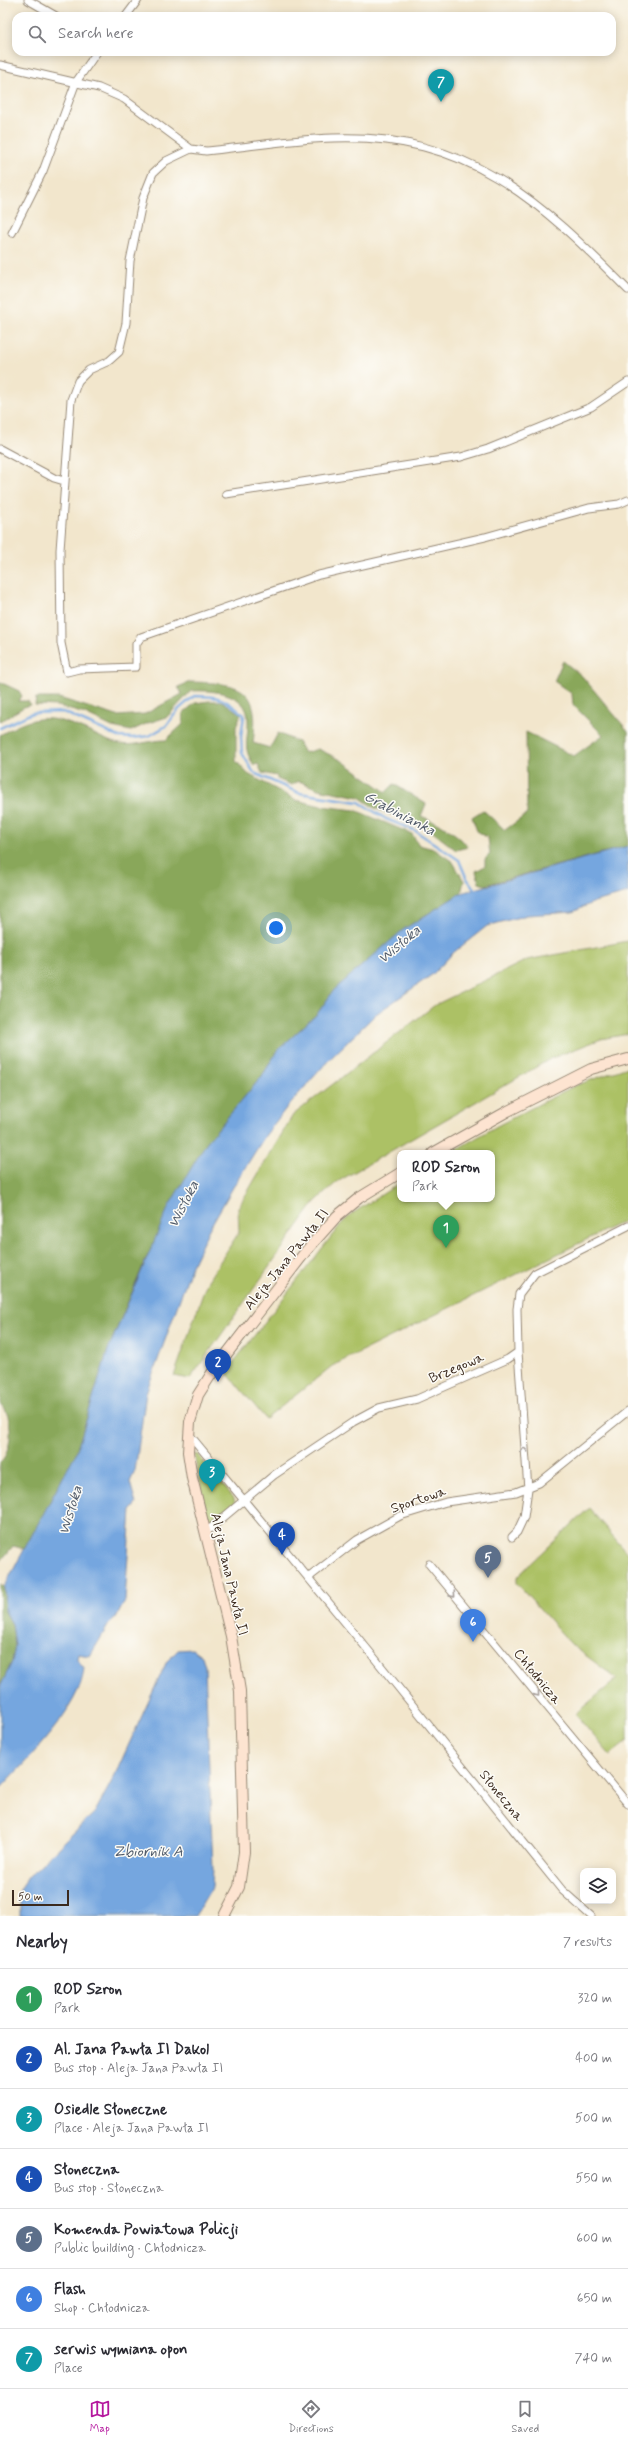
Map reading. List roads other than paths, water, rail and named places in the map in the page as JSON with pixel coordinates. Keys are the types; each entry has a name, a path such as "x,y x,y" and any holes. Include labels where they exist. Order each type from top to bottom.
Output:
{"street":[{"path":"28,0 49,12"},
{"path":"129,12 138,0"},
{"path":"12,233 43,171 76,82 94,56"},
{"path":"0,65 99,88 124,99 191,149 206,151 334,138 391,140 454,156 491,173 530,199 593,254 628,290"},
{"path":"191,149 166,161 153,173 143,198 130,261 126,323 118,352 109,361 89,370 78,381 71,400 60,550 61,643 67,672 79,669 136,668 136,644 140,637 320,575 486,537 589,508 619,504 628,500"},
{"path":"226,494 461,457 488,448 591,407 628,382"},
{"path":"0,449 54,478 64,481"},
{"path":"438,1150 508,1111 591,1069 628,1059"},
{"name":"Aleja Jana Pawła II","path":"224,1916 238,1887 244,1852 241,1720 238,1674 233,1644 189,1466 190,1422 198,1395 207,1380 306,1251 337,1216 359,1198 397,1175"},
{"path":"512,1537 518,1532 524,1517 528,1489 518,1352 517,1309 519,1294 535,1273 628,1226"},
{"name":"Brzegowa","path":"244,1501 292,1462 379,1408 417,1399 508,1359 518,1352"},
{"name":"Sportowa","path":"308,1578 357,1540 400,1516 446,1502 528,1489 539,1483 628,1411"},
{"name":"Słoneczna","path":"189,1434 562,1890 591,1916"},
{"path":"206,1532 244,1501"},
{"name":"Chłodnicza","path":"429,1564 628,1804"}],"water":[{"name":"Wisłoka","path":"628,846 628,893 594,902 573,912 527,915 487,926 453,953 433,974 376,1014 328,1061 287,1107 265,1136 209,1229 191,1268 146,1393 135,1471 130,1482 136,1504 131,1510 125,1601 116,1618 109,1624 90,1656 78,1654 77,1659 84,1668 81,1683 74,1699 63,1716 51,1732 0,1789 0,1687 12,1662 15,1645 12,1624 5,1611 4,1587 76,1453 108,1350 169,1206 206,1143 262,1076 278,1050 317,1014 334,990 404,929 461,893"},
{"name":"Zbiornik A","path":"192,1649 202,1656 205,1666 213,1868 212,1888 195,1916 20,1916 20,1889 29,1876 95,1812 113,1779 167,1661 178,1650"}],"waterway":[{"name":"Grabinianka","path":"0,728 32,713 63,712 119,737 133,738 149,736 166,726 179,709 194,696 222,699 244,715 241,737 242,753 254,773 299,793 359,802 386,819 414,830 459,860 466,877 475,890"}],"place":[{"name":"serwis wymiana opon","path":"441,102"},
{"name":"ROD Szron","path":"446,1248"},
{"name":"Al. Jana Pawła II Dakol","path":"218,1382"},
{"name":"Osiedle Słoneczne","path":"212,1492"},
{"name":"Słoneczna","path":"282,1555"},
{"name":"Komenda Powiatowa Policji","path":"488,1578"},
{"name":"Flash","path":"473,1642"}]}
